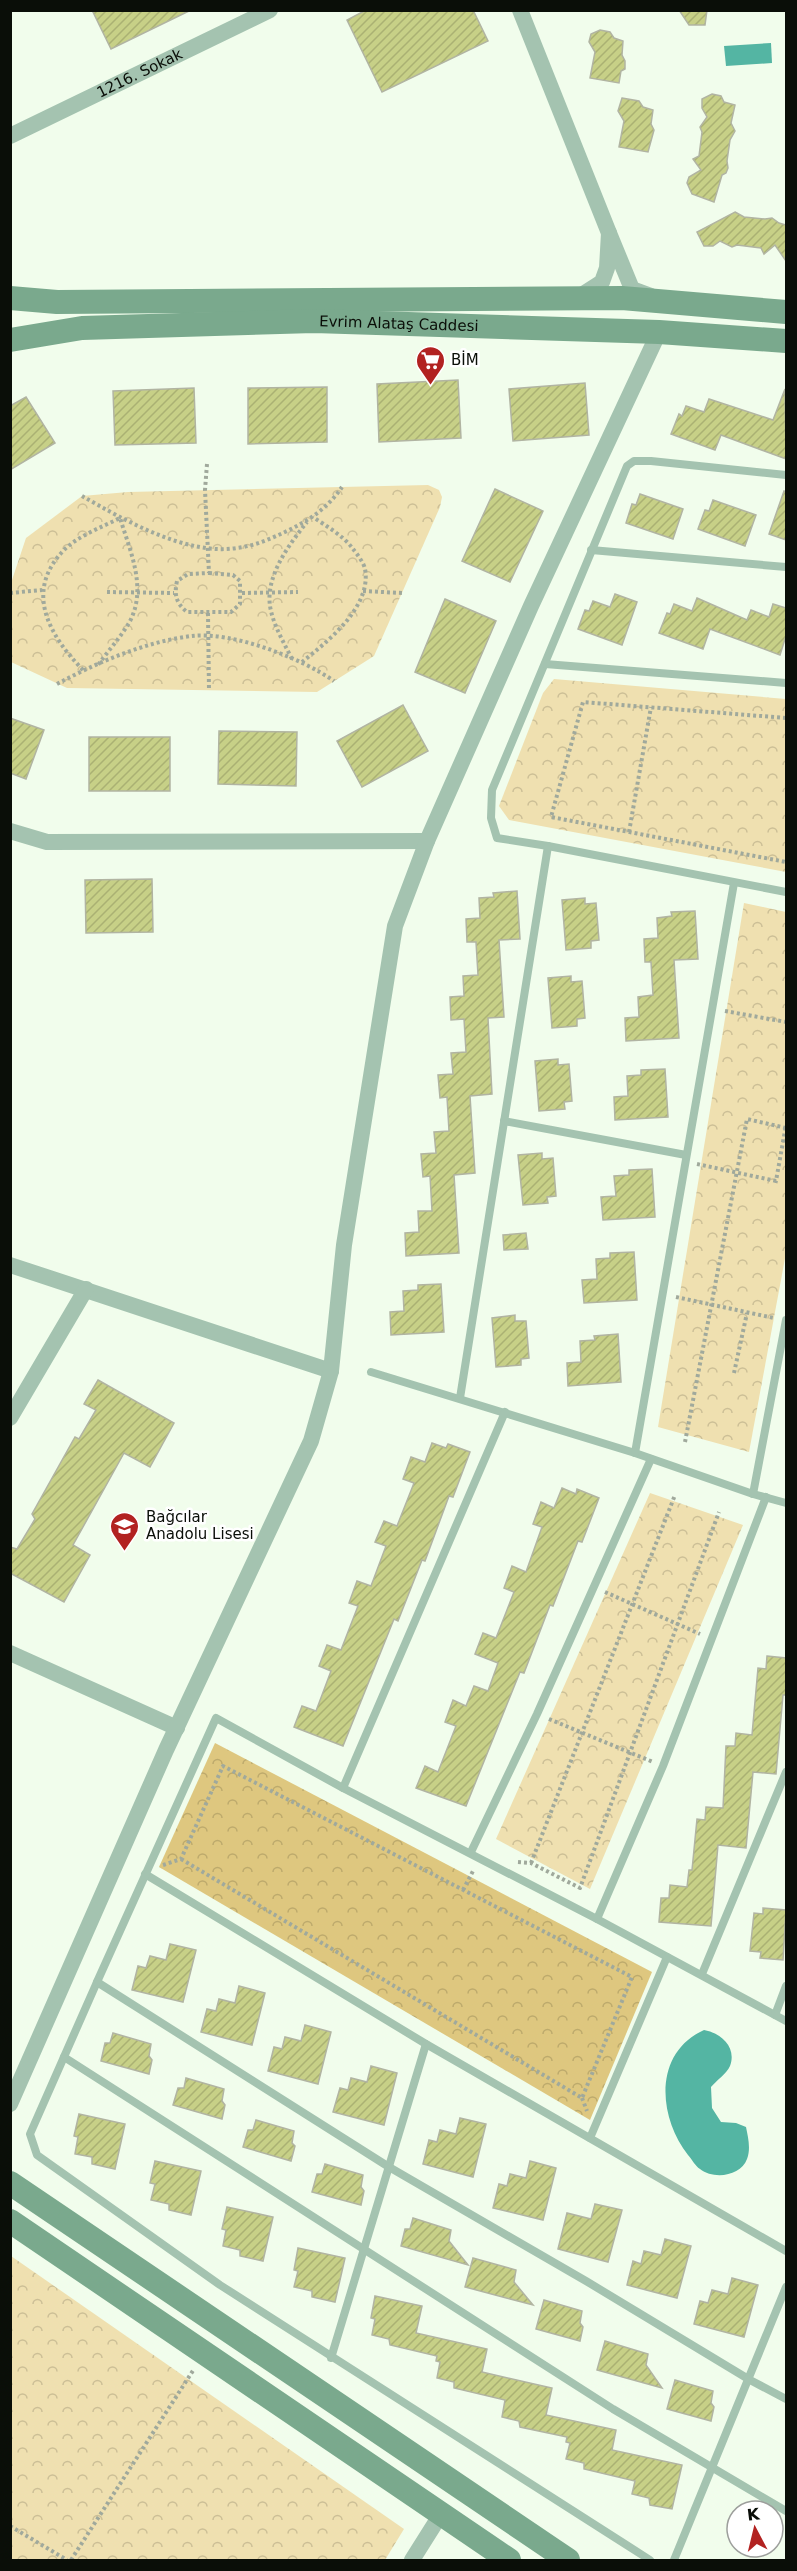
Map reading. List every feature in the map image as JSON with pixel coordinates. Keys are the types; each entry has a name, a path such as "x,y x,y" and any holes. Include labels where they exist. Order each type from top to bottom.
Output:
{"main road":[{"name":"Evrim Alataş Caddesi","path":"10,298 57,302 622,298 786,312"},
{"name":"Evrim Alataş Caddesi","path":"10,340 82,328 314,321 659,332 786,341"},
{"path":"10,2183 568,2560"},
{"path":"10,2221 509,2560"}],"street":[{"name":"1216. Sokak","path":"10,136 270,10"},
{"path":"520,10 632,289 666,302"},
{"path":"578,298 602,282 607,268 609,233"},
{"path":"10,2104 177,1728 311,1441 331,1371 344,1245 395,926 427,841 531,606 659,332"},
{"path":"10,831 47,842 427,841"},
{"path":"10,1265 331,1371"},
{"path":"10,1418 86,1289"},
{"path":"10,1653 177,1728"},
{"path":"412,2560 441,2514"}],"lane":[{"path":"786,475 634,461 627,466 492,790 491,818 497,838 786,892"},
{"path":"591,550 786,567"},
{"path":"545,663 786,683"},
{"path":"460,1398 548,846"},
{"path":"635,1453 734,883"},
{"path":"504,1121 686,1158"},
{"path":"753,1494 786,1320"},
{"path":"371,1372 506,1412 786,1503"},
{"path":"343,1788 506,1412"},
{"path":"471,1852 537,1714 651,1459"},
{"path":"597,1919 663,1766 766,1497"},
{"path":"650,2560 220,2285 37,2156 30,2134 216,1718 343,1788 471,1852 786,2021"},
{"path":"702,1974 786,1772"},
{"path":"145,1874 426,2044 786,2251"},
{"path":"590,2138 667,1958"},
{"path":"97,1982 389,2167 786,2399"},
{"path":"775,2015 786,1986"},
{"path":"331,2358 426,2044"},
{"path":"64,2057 613,2409 714,2466 786,2511"},
{"path":"674,2560 750,2380 786,2287"}],"path":[{"path":"207,464 209,573"},
{"path":"292,659 275,626 270,608 273,577 282,557 307,522 332,502 342,488"},
{"path":"82,496 120,518 194,546 208,548 236,549 266,541 307,522"},
{"path":"302,662 331,640 357,606 363,591 365,569 352,547 313,517"},
{"path":"83,670 65,652 52,632 45,614 42,591 48,571 64,549 120,518"},
{"path":"98,665 129,622 138,592 137,576 120,518"},
{"path":"209,573 232,574 240,581 242,593 240,604 231,612 208,613 187,612 179,605 174,593 177,581 188,574 209,573"},
{"path":"10,592 42,591"},
{"path":"363,591 402,593"},
{"path":"107,592 174,593"},
{"path":"242,593 298,592"},
{"path":"208,613 209,690"},
{"path":"57,684 83,670 146,647 193,636 208,636 262,647 302,662 334,681"},
{"path":"786,718 583,702 551,817 786,862"},
{"path":"629,832 651,707"},
{"path":"712,1009 786,1022"},
{"path":"685,1442 736,1172 747,1119 786,1127 776,1181 736,1172 686,1158"},
{"path":"662,1295 786,1320"},
{"path":"734,1373 747,1312"},
{"path":"531,1863 675,1495"},
{"path":"580,1887 718,1512"},
{"path":"595,1587 712,1639"},
{"path":"537,1714 663,1766"},
{"path":"159,1867 181,1858 223,1766 632,1977 582,2098 181,1858"},
{"path":"10,2526 69,2560 204,2353"}],"green space":[{"path":"428,485 439,490 442,497 440,507 374,656 317,692 67,688 11,662 11,583 26,538 82,496 128,492"},
{"path":"554,679 786,699 786,872 509,820 499,806 543,693"},
{"path":"744,903 786,912 786,1253 749,1452 658,1427"},
{"path":"650,1493 743,1525 590,1889 496,1839"},
{"path":"215,1743 652,1972 590,2120 159,1867"},
{"path":"11,2256 404,2529 385,2560 11,2560"}],"water":[{"path":"771,43 772,63 726,66 724,46"},
{"path":"704,2030 722,2038 731,2053 729,2069 711,2087 712,2108 721,2122 736,2123 746,2127 749,2147 747,2159 744,2165 733,2173 712,2174 697,2166 678,2140 666,2105 669,2070 676,2054 687,2040"}],"building":[{"path":"92,10 191,10 111,49"},
{"path":"366,10 473,10 488,41 382,92 347,20"},
{"path":"679,10 707,10 705,25 689,25"},
{"path":"600,30 610,32 614,38 623,41 622,55 625,69 621,71 619,83 590,78 595,52 589,42 591,34"},
{"path":"712,94 721,96 724,102 735,105 731,123 735,131 730,140 728,168 722,175 714,202 692,194 687,183 689,177 701,170 693,159 699,156 702,132 700,127 707,117 702,108 702,99"},
{"path":"622,98 639,101 643,107 653,110 651,124 654,130 648,152 619,147 624,121 618,111"},
{"path":"735,212 744,217 772,218 786,225 786,261 775,245 764,254 761,248 737,245 732,247 720,241 713,246 704,246 697,232"},
{"path":"458,380 461,438 379,442 377,384"},
{"path":"585,383 589,435 513,441 509,389"},
{"path":"327,387 327,442 248,444 248,388"},
{"path":"194,388 196,443 115,445 113,391"},
{"path":"785,389 786,459 721,435 715,450 671,434 679,414 682,416 686,406 704,412 709,399 773,420"},
{"path":"26,397 55,443 10,470 10,406"},
{"path":"495,489 543,511 510,582 462,561"},
{"path":"784,491 786,492 786,540 769,534"},
{"path":"640,494 683,509 673,539 626,523 632,504 636,505"},
{"path":"713,500 756,515 745,546 698,529 705,510 709,511"},
{"path":"615,594 637,602 622,645 578,629 585,610 589,611 593,601 610,607"},
{"path":"697,598 747,620 751,610 769,617 773,604 786,608 786,636 780,655 710,629 703,649 659,633 667,613 670,614 674,604 692,611"},
{"path":"445,599 496,621 465,693 415,672"},
{"path":"403,705 428,751 362,787 337,741"},
{"path":"10,718 44,730 26,779 10,773"},
{"path":"219,731 297,732 296,786 218,784"},
{"path":"89,737 170,737 170,791 89,791"},
{"path":"152,879 153,932 86,933 85,880"},
{"path":"517,891 520,939 499,940 504,1017 488,1018 492,1094 470,1096 475,1173 454,1175 459,1253 406,1256 405,1233 419,1232 418,1211 432,1211 430,1176 423,1177 421,1154 436,1153 434,1132 449,1131 447,1097 440,1098 438,1075 453,1074 451,1053 466,1052 464,1019 451,1020 450,997 464,996 463,976 478,975 476,942 467,942 466,919 480,918 479,898 494,897 493,893"},
{"path":"585,898 585,904 596,903 599,940 591,941 591,948 566,950 562,900"},
{"path":"695,911 698,959 674,960 679,1038 626,1041 625,1018 639,1017 638,997 653,995 651,962 645,962 644,939 658,938 657,918 672,916 671,912"},
{"path":"571,976 571,982 582,981 585,1018 577,1019 577,1026 552,1028 548,978"},
{"path":"558,1059 558,1065 569,1064 572,1101 564,1102 565,1109 539,1111 535,1061"},
{"path":"665,1069 668,1117 615,1120 614,1097 628,1096 627,1076 641,1075 641,1070"},
{"path":"542,1153 542,1159 553,1158 556,1196 547,1197 548,1203 523,1205 518,1155"},
{"path":"652,1169 655,1217 603,1220 601,1197 616,1196 614,1176 629,1175 629,1170"},
{"path":"526,1233 528,1249 504,1250 503,1235"},
{"path":"634,1252 637,1300 584,1303 582,1280 597,1279 596,1259 610,1258 610,1253"},
{"path":"441,1284 444,1332 391,1335 390,1312 404,1311 403,1291 418,1290 418,1285"},
{"path":"515,1315 515,1321 526,1321 529,1358 521,1359 521,1365 496,1367 492,1318"},
{"path":"618,1334 621,1382 568,1386 567,1363 581,1362 580,1341 595,1340 594,1336"},
{"path":"98,1380 174,1423 150,1467 124,1453 73,1545 90,1555 64,1602 10,1573 10,1547 17,1549 35,1519 32,1514 75,1437 79,1439 96,1410 84,1404"},
{"path":"432,1443 446,1448 448,1444 470,1452 453,1497 449,1496 425,1561 422,1560 398,1621 394,1619 343,1746 294,1727 302,1706 316,1711 331,1671 319,1666 327,1645 341,1650 358,1606 349,1603 357,1581 371,1586 386,1546 375,1542 384,1521 397,1526 414,1483 403,1479 411,1457 425,1462"},
{"path":"562,1488 576,1494 577,1489 599,1498 582,1542 578,1541 553,1606 550,1605 524,1673 520,1672 466,1806 416,1788 425,1766 438,1772 456,1726 445,1722 453,1700 466,1706 474,1686 488,1691 498,1663 475,1654 483,1633 496,1638 514,1592 504,1588 512,1566 526,1572 542,1527 533,1524 541,1502 554,1508"},
{"path":"767,1656 786,1658 786,1695 783,1695 776,1774 753,1772 746,1848 718,1845 711,1926 659,1922 661,1898 669,1898 670,1885 687,1887 689,1870 692,1870 697,1819 705,1820 706,1807 723,1808 726,1746 735,1746 736,1733 752,1735 758,1668 766,1669"},
{"path":"763,1908 786,1910 783,1960 760,1958 761,1952 750,1951 754,1913 763,1914"},
{"path":"170,1944 196,1950 183,2002 132,1990 138,1966 146,1968 150,1956 166,1960"},
{"path":"239,1986 265,1993 252,2045 201,2032 207,2009 216,2011 219,1999 235,2003"},
{"path":"305,2025 331,2032 318,2084 268,2071 274,2047 282,2049 285,2037 301,2041"},
{"path":"113,2033 151,2044 149,2056 152,2060 149,2074 101,2061 105,2043 110,2043"},
{"path":"371,2066 397,2073 384,2125 333,2112 340,2088 348,2090 351,2078 367,2082"},
{"path":"186,2078 224,2089 222,2101 225,2105 222,2119 173,2105 178,2088 184,2088"},
{"path":"79,2114 125,2124 115,2169 92,2164 92,2157 75,2154 78,2137 74,2136"},
{"path":"460,2118 486,2124 473,2177 423,2164 429,2140 437,2142 440,2130 456,2134"},
{"path":"256,2120 294,2131 292,2143 295,2146 291,2161 243,2147 248,2130 253,2130"},
{"path":"155,2161 201,2171 191,2215 169,2210 169,2204 151,2200 155,2184 150,2183"},
{"path":"530,2161 556,2168 543,2220 493,2208 499,2184 507,2186 510,2174 526,2178"},
{"path":"325,2164 363,2175 361,2187 364,2191 361,2205 312,2192 317,2174 322,2174"},
{"path":"595,2204 622,2210 608,2262 558,2249 567,2213 591,2219"},
{"path":"227,2207 273,2217 263,2261 240,2256 240,2250 223,2246 226,2230 222,2229"},
{"path":"413,2218 451,2230 449,2241 468,2265 401,2246 405,2229 410,2229"},
{"path":"665,2239 691,2246 677,2298 627,2285 633,2261 641,2264 644,2251 661,2255"},
{"path":"298,2248 345,2258 335,2302 312,2297 312,2291 294,2287 298,2271 294,2270"},
{"path":"473,2258 516,2270 514,2282 533,2305 465,2287"},
{"path":"732,2278 758,2285 744,2337 694,2324 700,2301 708,2303 712,2290 728,2294"},
{"path":"375,2296 422,2306 416,2333 487,2349 482,2372 552,2388 546,2415 616,2430 612,2450 682,2465 672,2509 650,2505 649,2498 632,2494 635,2481 584,2469 584,2463 566,2459 570,2443 566,2442 567,2437 520,2427 519,2421 502,2417 505,2400 454,2388 454,2382 437,2378 440,2362 436,2361 437,2356 390,2345 389,2339 372,2335 375,2319 371,2318"},
{"path":"544,2300 582,2311 580,2323 583,2327 580,2341 536,2329"},
{"path":"605,2341 648,2354 646,2365 662,2388 597,2370"},
{"path":"675,2380 713,2391 711,2403 714,2407 711,2421 667,2409"}],"place":[{"name":"BİM","path":"430,386"},
{"name":"Bağcılar Anadolu Lisesi","path":"125,1552"}]}
